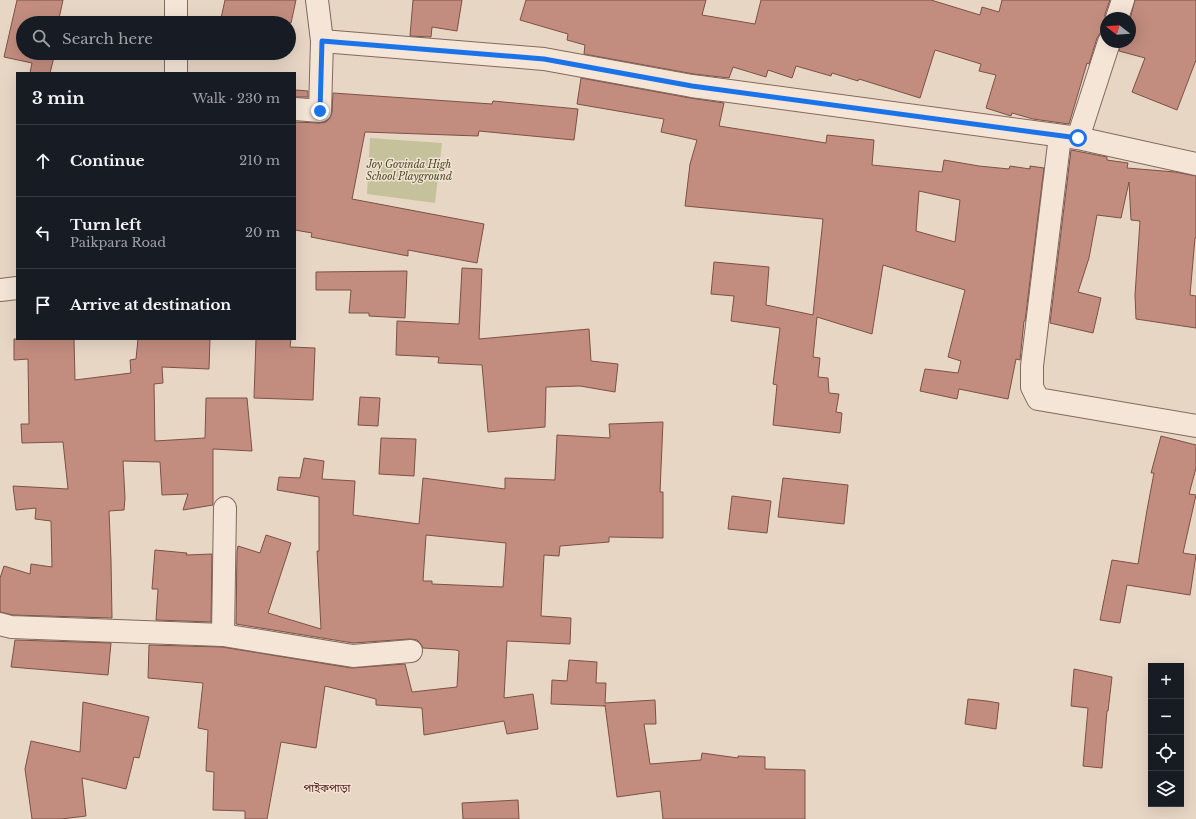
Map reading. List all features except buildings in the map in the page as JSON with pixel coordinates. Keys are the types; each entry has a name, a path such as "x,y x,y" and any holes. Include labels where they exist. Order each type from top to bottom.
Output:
{"street":[{"path":"176,0 176,16"},
{"path":"296,109 320,111 322,41 317,0"},
{"path":"1119,12 1123,0"},
{"path":"322,41 544,59 692,86 1069,137 1196,164"},
{"path":"1106,48 1069,137 1032,366 1032,387 1038,399 1196,426"},
{"path":"176,60 176,72"},
{"path":"0,290 16,288"},
{"path":"224,635 225,508"},
{"path":"0,624 11,627 224,635 353,656 411,651"}],"green space":[{"name":"Joy Govinda High School Playground","path":"370,138 442,143 435,203 367,194"}],"district":[{"name":"পাইকপাড়া","path":"327,788"}],"route":[{"path":"320,111 322,41 544,59 692,86 1078,138"}]}
